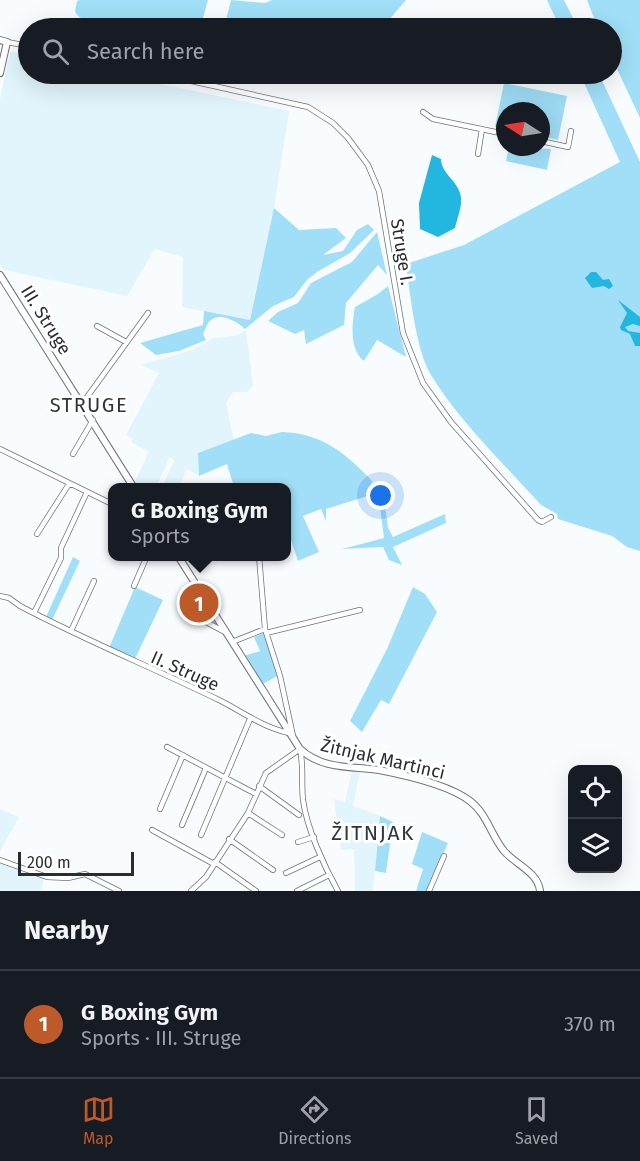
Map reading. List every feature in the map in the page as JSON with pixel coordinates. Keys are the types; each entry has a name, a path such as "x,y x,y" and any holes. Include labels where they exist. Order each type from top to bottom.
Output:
{"street":[{"path":"0,73 3,41 18,44"},
{"name":"Struge I.","path":"205,84 308,107 333,123 348,138 368,165 379,191 403,333 423,383 451,422 538,520 542,522 551,517"},
{"path":"423,112 433,119 496,132"},
{"path":"478,154 482,129"},
{"path":"550,143 568,147 571,131"},
{"name":"III. Struge","path":"0,275 82,404"},
{"path":"131,483 82,404 148,313"},
{"path":"97,326 126,342"},
{"path":"73,454 93,420"},
{"path":"0,449 108,502"},
{"path":"36,534 69,484"},
{"path":"34,613 61,558 60,552 87,492"},
{"path":"134,586 145,561"},
{"path":"181,561 294,741"},
{"name":"Žitnjak Martinci","path":"259,561 265,631 280,676 294,741 300,749 326,765 380,770 446,788 462,795 481,812 504,850 535,878 540,891"},
{"path":"71,631 94,581"},
{"name":"II. Struge","path":"0,596 9,598 20,606 135,663 218,700 266,727 289,733"},
{"path":"232,642 265,631 360,610"},
{"path":"187,612 225,632"},
{"path":"201,835 250,719"},
{"path":"167,747 255,794"},
{"path":"190,891 206,877 248,813 268,770 293,757 300,749"},
{"path":"300,749 304,768 303,802 320,857 338,891"},
{"path":"160,809 183,755"},
{"path":"182,825 206,768"},
{"path":"259,786 299,815"},
{"path":"248,813 282,836"},
{"path":"152,830 215,863 256,891"},
{"path":"298,842 314,837"},
{"path":"229,839 273,870"},
{"path":"429,891 444,856"},
{"path":"286,873 320,857"},
{"path":"0,860 47,877 68,878 85,874 119,891"},
{"path":"297,891 329,875"}],"shaded area":[{"path":"208,0 203,18 81,18 75,11 77,1"},
{"path":"231,0 265,3 272,0 406,0 391,18 226,18"},
{"path":"547,0 564,0 573,18 555,18"},
{"path":"587,0 640,0 640,118 622,79 622,18 594,18"},
{"path":"10,51 18,53 18,84 161,84 289,111 274,208 250,320 182,307 183,257 155,249 127,296 4,270 0,264 0,99"},
{"path":"504,84 567,96 558,140 550,138 550,102 500,102"},
{"path":"585,84 604,84 640,162 640,551 627,547 612,536 558,519 557,514 541,505 455,409 431,375 421,352 406,264 464,245 620,162"},
{"path":"507,156 550,156 547,170 506,161"},
{"path":"274,208 299,230 336,228 346,238 323,255 343,251 357,230 368,224 374,230 350,253 307,280 294,297 273,306 245,329 238,323 218,317 208,323 203,334 206,340 179,351 156,355 140,343 203,325 204,311 250,320"},
{"path":"377,232 387,275 378,265 346,303 344,325 306,344 304,330 295,334 268,321 278,312 298,303 311,283 352,262"},
{"path":"388,286 406,357 377,340 364,361 359,356 354,343 355,307"},
{"path":"246,330 253,386 247,392 233,392 226,403 234,441 198,453 199,476 187,469 181,483 164,483 174,461 170,457 158,483 134,483 149,452 131,442 133,438 126,435 159,373 140,365 192,350 214,338 238,335"},
{"path":"282,432 296,433 321,441 342,453 372,481 371,486 374,483 383,490 388,528 393,537 445,514 446,523 393,547 402,565 389,560 383,547 342,549 384,538 380,507 371,495 326,509 326,521 321,509 303,516 319,552 298,561 291,540 291,483 233,483 227,464 199,476 198,453 251,433 266,436"},
{"path":"73,557 80,561 52,620 46,617"},
{"path":"135,587 163,600 134,661 109,648"},
{"path":"413,587 425,594 437,612 389,704 381,700 362,732 350,721 387,649"},
{"path":"198,593 219,626 188,613"},
{"path":"264,633 279,675 261,685 244,656 260,651 254,637"},
{"path":"352,770 360,771 353,806 380,816 373,891 355,891 354,849 341,850 334,799 345,802"},
{"path":"0,809 19,817 0,851"},
{"path":"380,816 393,822 386,873 375,871"},
{"path":"422,832 448,843 427,891 416,891 423,869 412,864"},
{"path":"0,861 44,878 41,891 0,891"}],"water":[{"path":"432,155 441,159 444,169 460,192 461,198 455,228 438,237 420,229 419,203"},
{"path":"591,272 596,272 603,280 609,279 613,286 609,289 604,286 592,288 585,278"},
{"path":"618,300 640,317 640,326 633,324 625,327 628,331 640,333 640,346 635,346 630,334 621,330 620,327 627,313"}],"place":[{"name":"G Boxing Gym","path":"199,603"}],"district":[{"name":"STRUGE","path":"89,405"},
{"name":"ŽITNJAK","path":"373,833"}]}
